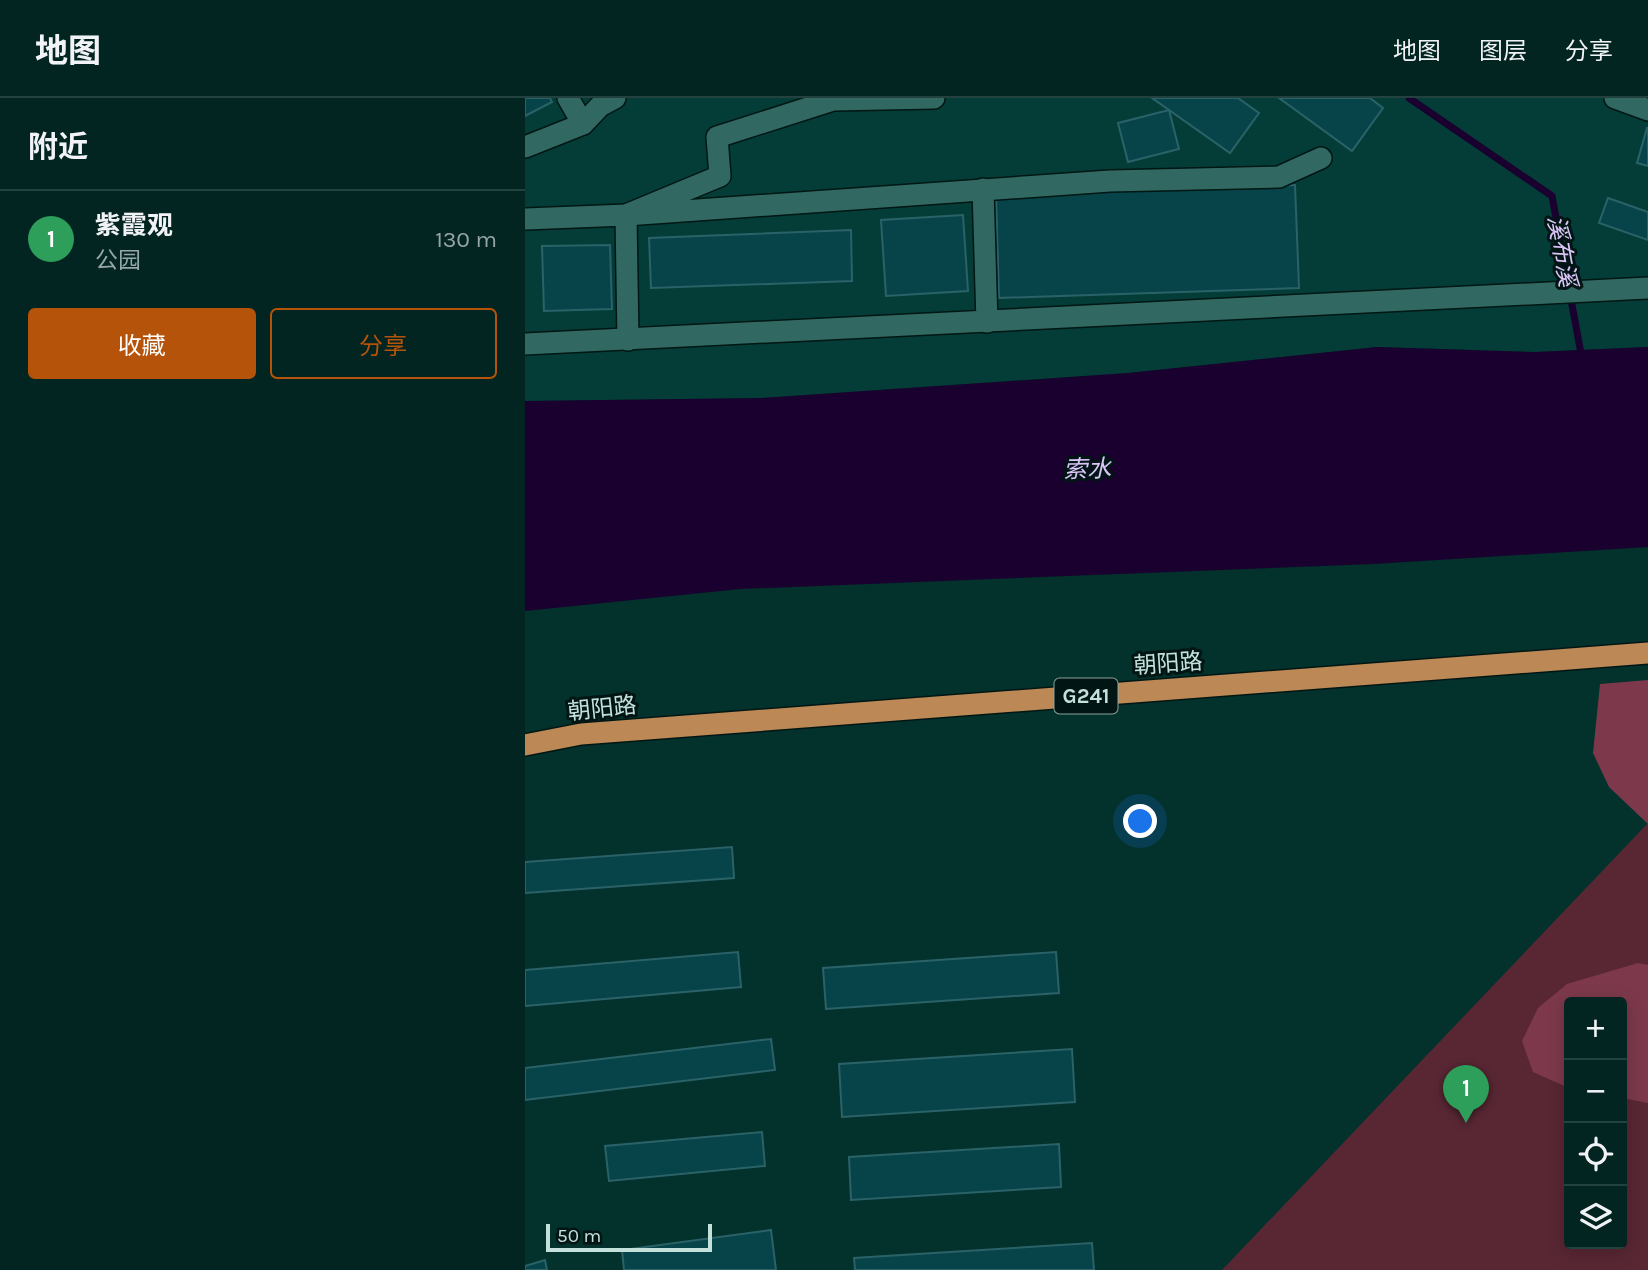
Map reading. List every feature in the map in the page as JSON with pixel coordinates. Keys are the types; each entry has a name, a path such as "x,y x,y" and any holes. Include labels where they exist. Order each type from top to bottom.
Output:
{"highway":[{"name":"朝阳路","path":"525,745 581,734 1648,653"}],"street":[{"path":"568,98 583,124"},
{"path":"525,147 583,124 600,106 615,98"},
{"path":"626,215 720,176 717,137 833,100 934,98"},
{"path":"1615,98 1648,110"},
{"path":"525,219 626,215 1110,181 1279,177 1321,158"},
{"path":"983,189 987,322"},
{"path":"626,215 628,340"},
{"path":"525,344 1648,288"}],"shaded area":[{"path":"525,98 1648,98 1648,347 1535,352 1377,347 1128,373 762,398 525,401"},
{"path":"1648,680 1648,824 1609,787 1593,753 1600,684"},
{"path":"1648,823 1648,1270 1222,1270"},
{"path":"1638,963 1648,965 1648,1103 1627,1099 1627,997 1564,997 1564,1086 1533,1072 1522,1041 1538,1008 1567,984"}],"water":[{"name":"索水","path":"1377,347 1535,352 1648,347 1648,547 1373,564 740,589 525,611 525,401 762,398 1128,373"}],"building":[{"path":"525,98 550,98 552,102 525,116"},
{"path":"1152,98 1238,98 1259,113 1230,153"},
{"path":"1279,98 1370,98 1383,108 1352,151"},
{"path":"1169,110 1179,149 1128,162 1118,123"},
{"path":"1648,128 1648,166 1637,163"},
{"path":"1295,185 1299,288 999,298 996,195"},
{"path":"1608,198 1648,212 1648,240 1599,223"},
{"path":"963,215 968,291 886,296 881,220"},
{"path":"851,230 852,281 651,288 649,238"},
{"path":"610,245 612,309 544,311 542,246"},
{"path":"732,847 734,878 525,893 525,862"},
{"path":"738,952 741,987 525,1006 525,970"},
{"path":"1056,952 1059,993 826,1009 823,968"},
{"path":"771,1039 775,1070 525,1100 525,1068"},
{"path":"1072,1049 1075,1102 842,1117 839,1064"},
{"path":"762,1132 765,1166 609,1181 605,1146"},
{"path":"1059,1144 1061,1187 851,1200 849,1157"},
{"path":"771,1230 776,1270 624,1270 622,1250"},
{"path":"1092,1243 1094,1270 855,1270 854,1258"},
{"path":"545,1260 547,1270 525,1270 525,1266"}],"waterway":[{"name":"溪布溪","path":"1409,98 1552,196 1582,359"}],"place":[{"name":"紫霞观","path":"1466,1123"}]}
